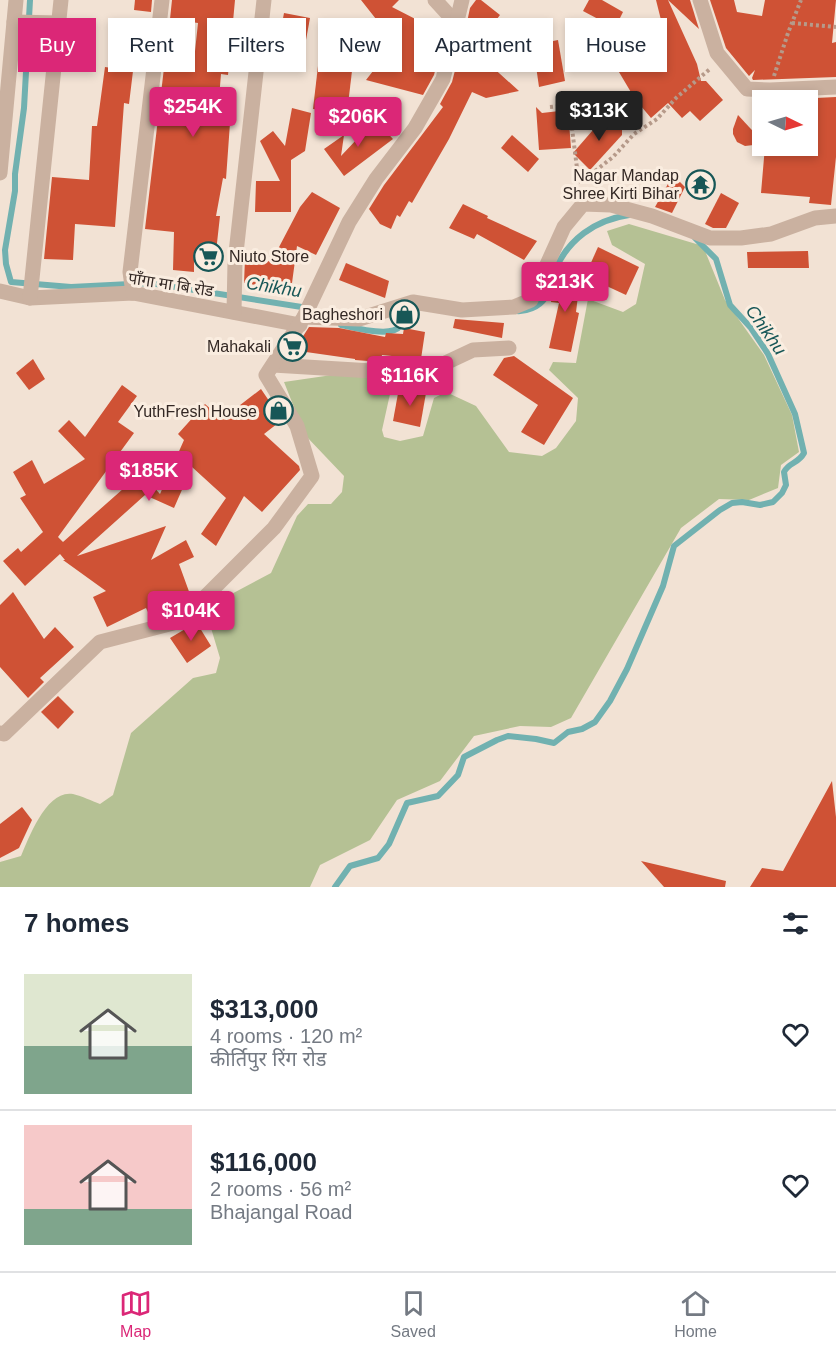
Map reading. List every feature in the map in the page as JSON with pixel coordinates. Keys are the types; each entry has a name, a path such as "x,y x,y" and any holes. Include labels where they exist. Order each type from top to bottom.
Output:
{"street":[{"path":"0,173 16,0"},
{"path":"60,18 62,0"},
{"path":"134,293 130,272 162,0"},
{"path":"234,312 235,262 264,0"},
{"path":"435,0 452,18"},
{"path":"458,18 462,0"},
{"path":"700,0 717,53 747,89 836,87"},
{"path":"14,22 18,22"},
{"path":"30,298 54,72"},
{"path":"0,733 4,734 100,642 181,621 274,528 312,476 297,426 267,375 302,321 350,222 376,179 415,128 444,72"},
{"path":"583,204 611,205 652,216 711,238 741,238 771,234 815,218 836,216"},
{"name":"पाँगा मा बि रोड","path":"0,291 30,298 134,293 234,312 302,321 359,319 413,302 462,310 514,308 531,300 564,227 583,204"},
{"path":"273,365 422,374 473,350 509,348"}],"path":[{"path":"770,90 801,0"},
{"path":"792,23 836,27"},
{"path":"581,182 613,157 634,134 657,119 676,98 721,58"},
{"path":"550,107 569,105 583,204"}],"green space":[{"path":"629,224 703,246 725,300 764,355 792,415 799,452 781,465 778,488 749,500 719,499 681,528 571,718 551,727 520,726 474,736 440,781 397,800 370,840 320,865 310,887 0,887 0,862 21,856 40,816 55,799 64,794 73,794 100,804 113,795 131,733 193,678 216,673 220,658 208,618 224,598 271,573 297,516 308,504 331,504 342,492 344,476 305,435 284,382 332,375 387,378 392,385 382,430 384,437 400,441 423,436 434,398 446,392 476,406 509,452 542,456 556,448 576,421 578,398 549,370 553,362 576,363 588,299 623,312 636,304 645,264 612,245 607,231"}],"building":[{"path":"135,0 152,0 151,12 134,10"},
{"path":"172,0 235,0 233,18 207,18 207,72 228,72 228,75 221,74 217,122 230,123 226,179 223,178 216,216 220,216 215,261 194,258 194,272 173,270 174,232 145,229 164,72 195,72 198,23 195,23 195,18 170,18"},
{"path":"361,0 399,0 392,7 414,18 414,72 435,72 423,95 366,80 372,72 402,72 402,18 375,18"},
{"path":"476,0 481,0 500,15 498,18 468,18 470,8"},
{"path":"589,0 602,0 623,12 620,18 596,18 583,11"},
{"path":"656,0 668,0 697,64 701,81 706,81 723,100 700,121 690,111 682,118 668,103 651,118 635,99 619,72 667,72 667,18 660,18"},
{"path":"668,0 690,0 699,29"},
{"path":"710,0 734,0 737,12 762,16 765,0 836,0 832,43 836,42 836,77 753,80 755,70 749,76 726,48"},
{"path":"284,13 310,18 306,40 306,18 283,18"},
{"path":"558,40 565,81 539,87 537,72 553,72 553,41"},
{"path":"318,66 318,72 352,72 347,113 313,109"},
{"path":"105,67 108,67 108,72 133,72 129,104 124,103 115,227 75,224 73,260 44,259 52,177 89,180 92,126 97,126"},
{"path":"455,72 498,72 519,91 486,98 472,92 449,139 412,203 409,201 400,217 397,215 391,229 380,224 369,209 384,185 443,107 440,104"},
{"path":"836,97 836,157 831,205 809,203 810,197 761,193 764,156 818,156 818,98"},
{"path":"536,107 542,113 568,110 571,148 539,150"},
{"path":"292,108 311,113 305,151 291,160 291,212 255,212 256,181 280,181 260,141 273,131 285,146"},
{"path":"606,115 622,129 622,135 590,170 573,153"},
{"path":"738,115 752,130 752,145 745,146 737,142 733,129"},
{"path":"375,120 393,139 344,176 324,149 344,135 341,156"},
{"path":"512,135 539,159 528,172 501,148"},
{"path":"673,175 685,187 672,213 655,207"},
{"path":"312,192 340,208 316,255 297,246 292,283 268,280 268,287 244,283 245,259 277,262 278,249 300,207"},
{"path":"721,193 739,203 726,228 713,228 705,224"},
{"path":"463,204 537,241 524,260 477,234 474,239 449,228"},
{"path":"598,247 639,267 626,295 585,276"},
{"path":"808,251 809,268 748,268 747,252"},
{"path":"346,263 389,281 385,298 339,280"},
{"path":"554,277 580,280 576,312 579,313 571,352 549,348 559,303 551,302"},
{"path":"455,319 504,323 502,338 453,328"},
{"path":"309,327 339,328 385,337 386,333 403,334 404,328 425,332 421,359 382,355 381,362 299,351 300,341"},
{"path":"514,356 573,398 544,445 521,432 538,405 493,375 504,358"},
{"path":"33,359 45,379 29,390 16,373"},
{"path":"122,385 137,396 118,422 134,433 58,537 63,542 141,473 160,494 184,440 178,434 205,404 222,419 261,389 282,420 264,434 299,466 300,470 262,512 244,496 216,546 201,534 226,498 192,467 174,508 145,495 77,556 166,526 151,560 186,540 194,557 179,564 191,597 176,612 172,613 169,604 148,612 146,608 107,627 93,597 106,591 63,560 65,560 60,554 25,586 3,561 18,548 21,552 43,532 20,498 26,495 13,472 32,460 44,484 85,459 58,431 69,420 85,437"},
{"path":"399,388 426,393 420,427 393,421"},
{"path":"13,592 44,639 55,627 74,647 40,678 44,682 28,698 0,667 0,605"},
{"path":"195,620 211,646 187,663 170,638 187,628"},
{"path":"58,696 74,712 58,729 41,712"},
{"path":"832,781 836,817 836,887 750,887 762,868 783,871"},
{"path":"22,807 32,820 19,848 0,858 0,824"},
{"path":"641,861 726,881 725,887 664,887"}],"waterway":[{"name":"Chikhu","path":"30,0 24,108 15,174 15,191 5,250 11,282 71,287 150,283 308,308"},
{"name":"Chikhu","path":"516,311 532,308 542,301 560,260 584,233 605,221 629,215"},
{"name":"Chikhu","path":"335,887 350,866 378,858 389,844 407,803 438,796 458,775 464,757 508,736 554,743 568,732 582,729 595,722 610,701 627,669 663,586 674,546 732,503 760,505 773,502 782,493 786,485 784,472 804,453 795,414 768,354 751,328 730,305 716,259 695,238"},
{"name":"Chikhu","path":"341,325 381,332 396,330 407,313 414,307"}],"place":[{"name":"Nagar Mandap Shree Kirti Bihar","path":"700,184"},
{"name":"Niuto Store","path":"208,256"},
{"name":"Bagheshori","path":"404,314"},
{"name":"Mahakali","path":"292,346"},
{"name":"YuthFresh House","path":"278,411"}]}
